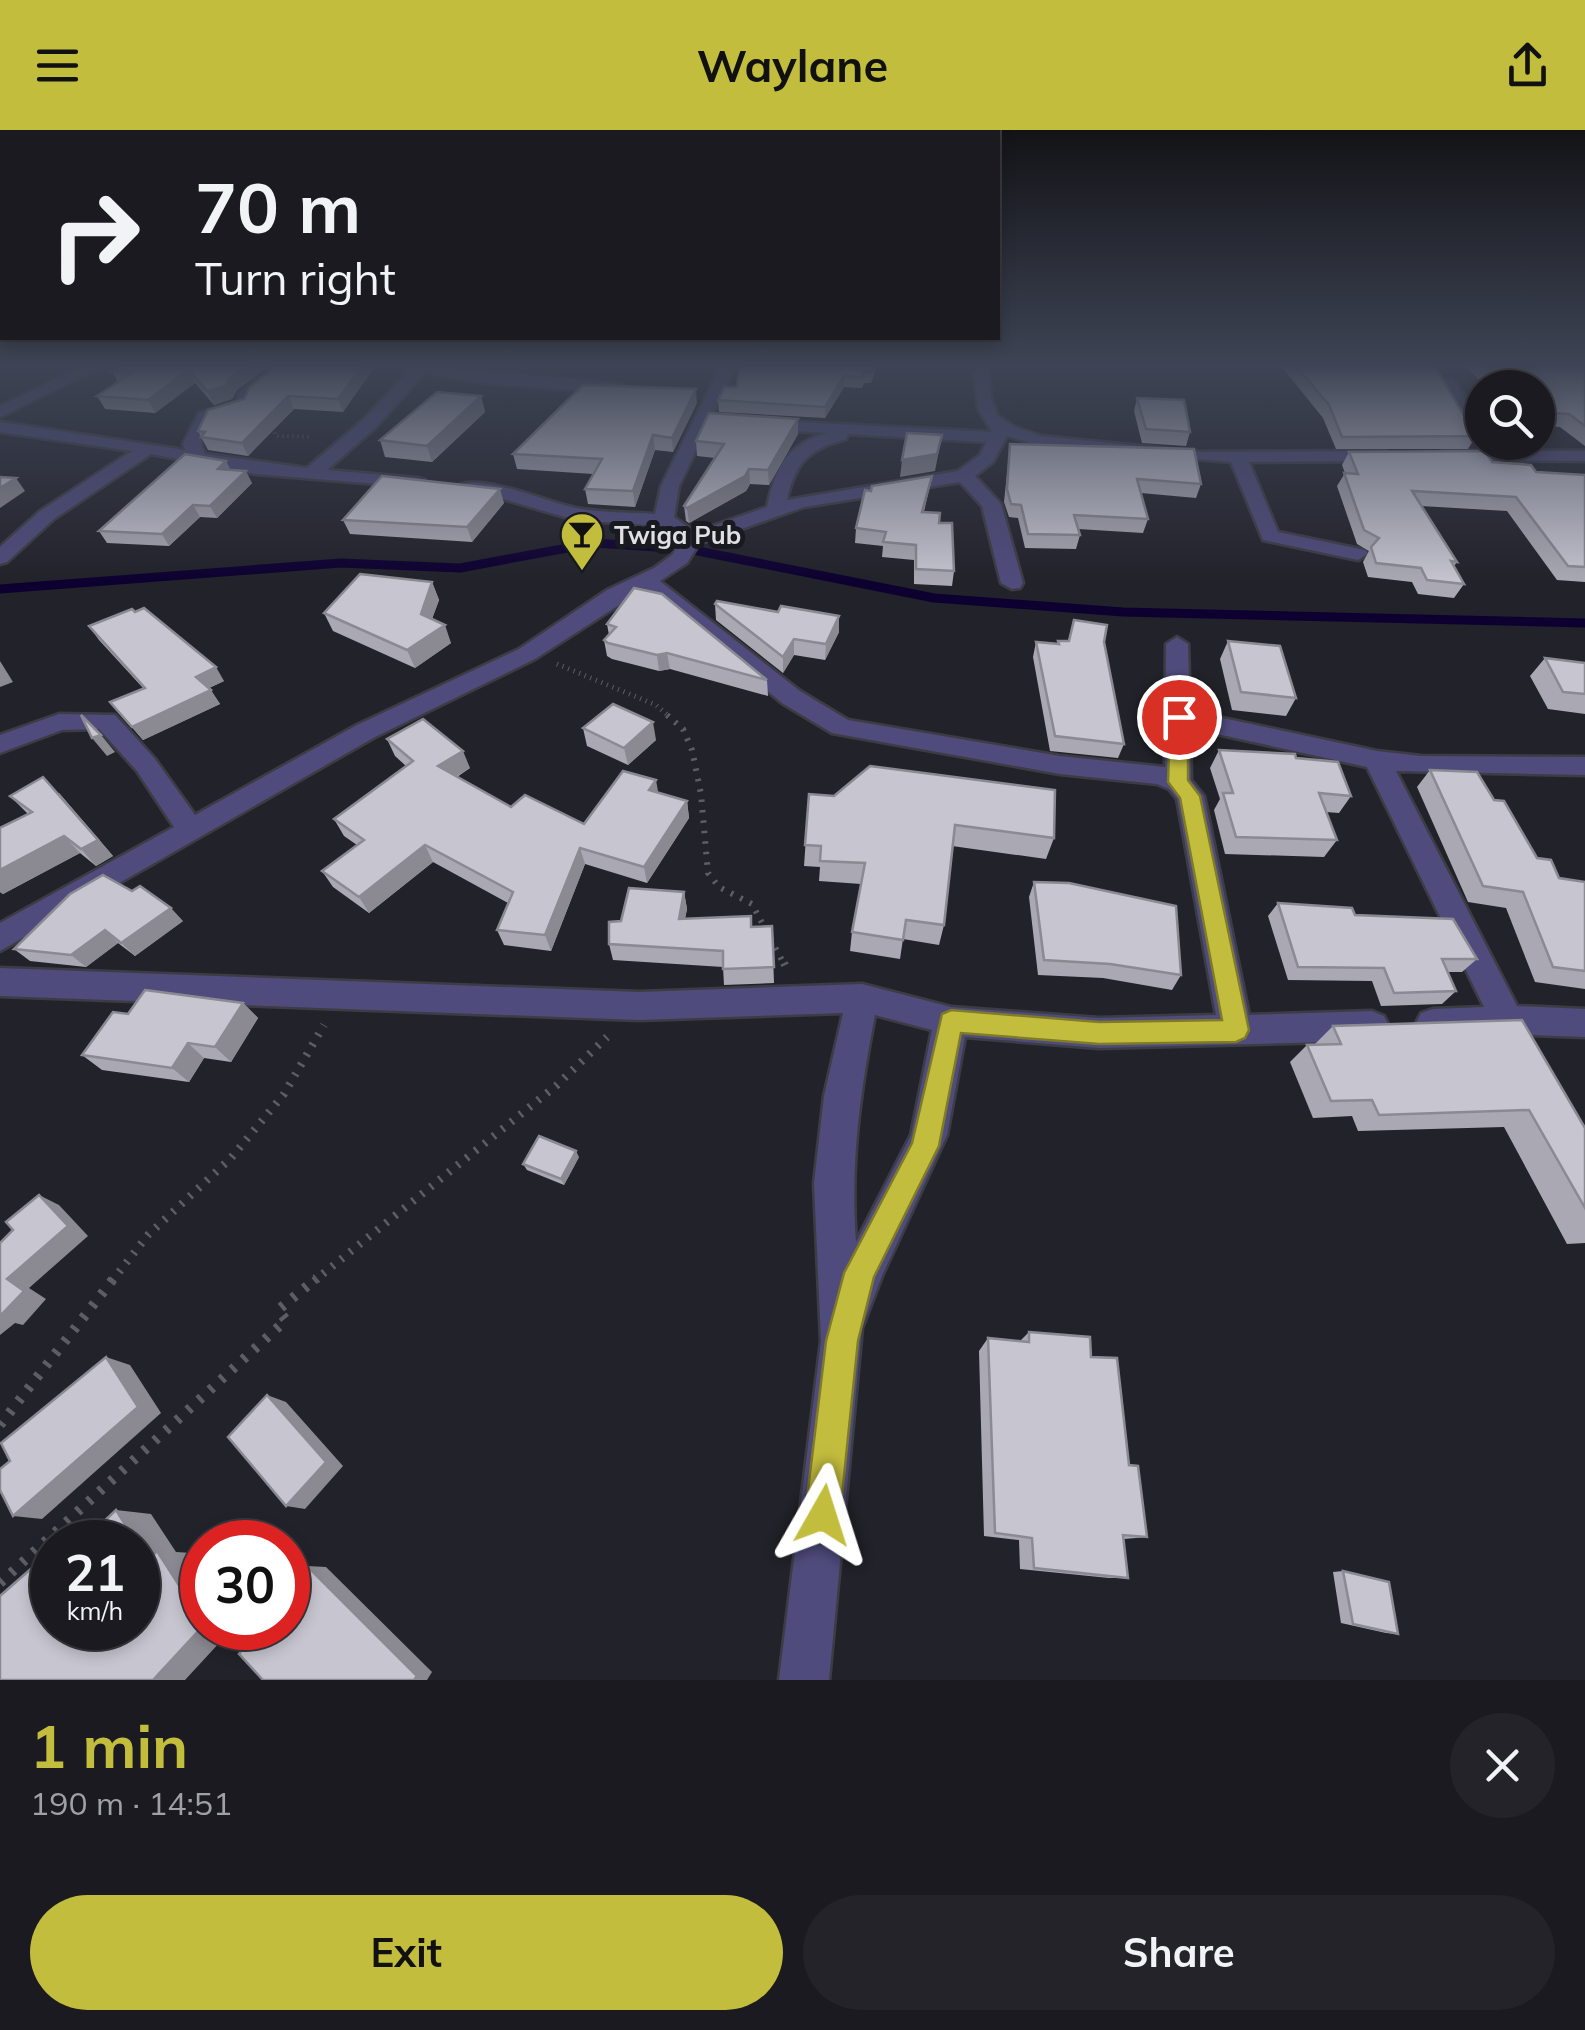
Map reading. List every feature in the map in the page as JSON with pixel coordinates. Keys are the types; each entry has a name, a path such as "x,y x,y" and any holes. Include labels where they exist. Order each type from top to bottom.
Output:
{"street":[{"path":"80,438 310,476 468,488 576,514 664,520 682,529 691,540"},
{"path":"195,438 192,444 198,460"},
{"path":"310,476 354,438"},
{"path":"664,520 670,486 693,438"},
{"path":"776,510 783,474 797,451 825,438"},
{"path":"0,938 366,731 527,654 615,594 680,559 691,540 819,498 964,476 987,458 998,438"},
{"path":"1031,438 1200,458 1410,456 1465,451"},
{"path":"0,558 47,515 148,448"},
{"path":"1555,454 1585,456"},
{"path":"1238,458 1270,536 1358,554"},
{"path":"964,476 991,504 1012,583"},
{"path":"646,580 791,697 840,727 1029,760 1161,775 1178,782 1190,796 1236,1030"},
{"path":"1177,644 1178,782"},
{"path":"1179,717 1377,760 1421,765 1585,766"},
{"path":"0,744 59,722 106,721 146,765 190,829"},
{"path":"1377,760 1507,1020"},
{"path":"0,982 639,1006 862,998 951,1021 1099,1033 1507,1020 1585,1023"},
{"path":"842,1341 833,1182 842,1096 862,998"},
{"path":"804,1680 842,1341 860,1273 925,1146 951,1021"}],"path":[{"path":"527,654 607,682 656,705 684,729 702,794 708,873 719,887 752,904 801,1000"},
{"path":"0,1424 148,1235 231,1158 284,1094 342,993"},
{"path":"0,1583 286,1320 278,1310 556,1085 639,1006"}],"building":[{"path":"210,438 247,438 242,443"},
{"path":"382,438 435,438 427,446"},
{"path":"529,438 652,438 633,491 585,489 602,459 513,454"},
{"path":"787,438 768,470 749,469 745,476 687,508 684,506 724,444 696,441"},
{"path":"906,438 941,438 937,454 902,460"},
{"path":"1010,444 1194,449 1201,484 1137,479 1148,519 1074,515 1080,535 1028,534 1021,505 1011,504 1007,489"},
{"path":"1465,451 1465,460 1531,465 1536,472 1585,475 1585,567 1568,566 1516,497 1412,491 1457,562 1451,561 1464,584 1427,580 1421,568 1376,563 1371,547 1379,538 1364,530 1344,473 1358,474 1349,452"},
{"path":"185,454 226,461 218,469 246,471 210,506 193,505 162,534 99,531"},
{"path":"382,476 500,489 467,527 343,520"},
{"path":"932,476 922,512 940,513 939,523 952,523 954,571 916,569 916,545 883,542 886,532 856,528 865,490"},
{"path":"0,477 16,478 0,488"},
{"path":"360,574 432,582 421,614 445,625 407,650 324,613"},
{"path":"634,588 662,594 767,680 667,653 657,655 608,643 604,640 616,627 607,624"},
{"path":"717,601 778,612 781,606 839,616 826,644 794,639 783,657 715,604"},
{"path":"144,608 216,667 196,677 211,690 132,727 110,702 145,688 89,626"},
{"path":"1074,620 1107,625 1104,642 1124,744 1055,736 1036,642 1069,641"},
{"path":"1228,641 1280,646 1296,698 1241,692"},
{"path":"1545,658 1585,663 1585,694 1563,692"},
{"path":"613,704 653,722 624,748 583,728"},
{"path":"81,715 101,735 92,738"},
{"path":"423,719 463,751 438,766 511,807 525,795 584,824 623,771 656,780 649,790 687,801 644,867 580,848 545,935 497,930 513,892 425,845 359,897 322,871 364,840 334,819 413,761 387,739"},
{"path":"1219,750 1295,754 1296,758 1338,762 1351,796 1319,793 1337,840 1236,837 1223,793 1233,793"},
{"path":"870,766 1055,790 1054,838 955,825 944,925 906,920 903,940 852,932 865,863 820,861 821,846 805,845 809,794 834,796"},
{"path":"1430,770 1477,772 1494,800 1504,801 1537,858 1551,860 1559,878 1585,882 1585,971 1553,967 1523,892 1483,886"},
{"path":"43,777 98,840 81,849 64,836 0,870 0,828 32,812 10,796"},
{"path":"103,875 132,891 140,886 171,908 121,943 105,930 71,955 14,949 70,894"},
{"path":"1034,882 1069,883 1176,906 1181,975 1110,964 1044,960"},
{"path":"629,888 684,892 679,919 751,916 751,927 772,926 774,967 723,969 723,951 609,944 609,922 621,921"},
{"path":"1278,903 1352,908 1355,915 1453,919 1477,959 1442,959 1456,991 1394,993 1384,968 1298,967"},
{"path":"145,990 243,1003 215,1047 188,1043 172,1068 82,1055 113,1012 128,1014"},
{"path":"1522,1020 1585,1128 1585,1208 1529,1110 1379,1115 1372,1100 1331,1101 1307,1045 1341,1044 1333,1026"},
{"path":"539,1136 576,1151 561,1179 523,1164"},
{"path":"39,1195 68,1226 7,1279 24,1291 0,1316 0,1243 13,1230 6,1222"},
{"path":"1029,1332 1090,1337 1091,1357 1117,1358 1129,1465 1138,1466 1147,1537 1123,1535 1128,1578 1034,1568 1032,1538 995,1533 988,1338 1029,1342"},
{"path":"106,1357 138,1407 13,1516 0,1490 0,1469 10,1461 1,1443"},
{"path":"267,1395 326,1462 286,1506 228,1437"},
{"path":"116,1510 122,1520 105,1520"},
{"path":"160,1556 180,1587 181,1650 153,1680 0,1680 0,1596 30,1570 30,1650 160,1650"},
{"path":"310,1569 417,1676 414,1680 263,1680 239,1654 242,1650 310,1650"},
{"path":"1343,1571 1389,1582 1398,1634 1353,1624"}],"waterway":[{"path":"0,589 341,563 460,568 594,543 688,549 934,598 1123,612 1585,623"}],"place":[{"name":"Twiga Pub","path":"582,572"}],"route":[{"path":"823,1515 842,1341 860,1273 925,1146 951,1021 1099,1033 1236,1030 1190,796 1178,782 1179,717"}]}
